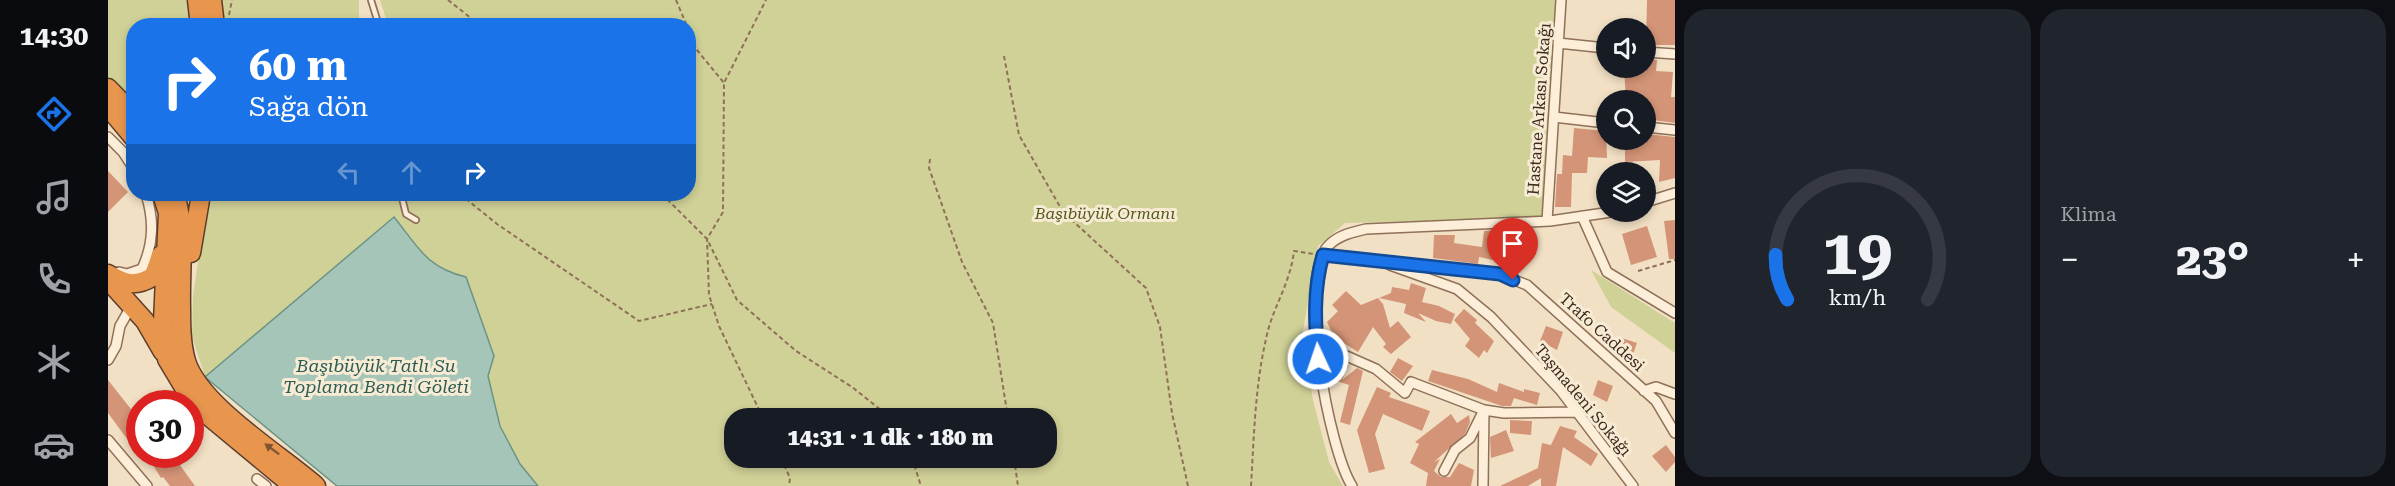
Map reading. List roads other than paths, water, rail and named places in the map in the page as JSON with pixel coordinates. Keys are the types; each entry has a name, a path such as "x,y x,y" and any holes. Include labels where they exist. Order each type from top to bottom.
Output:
{"highway":[{"path":"197,0 199,18"},
{"path":"212,0 219,18"},
{"path":"110,96 126,99"},
{"path":"110,96 126,109"},
{"path":"110,96 126,124"},
{"path":"108,274 125,284 140,285 154,276 160,260 164,219 162,201"},
{"path":"164,201 168,213 163,322 167,359"},
{"path":"177,201 182,219 182,338 187,363 207,394 224,412 316,486"},
{"path":"181,308 200,201"},
{"path":"108,280 145,321 194,404 293,486"}],"street":[{"name":"Hastane Arkası Sokağı","path":"1547,221 1561,0"},
{"path":"1558,43 1596,47"},
{"path":"1656,53 1675,54"},
{"path":"1554,117 1596,122"},
{"path":"1656,128 1675,130"},
{"path":"108,137 126,157"},
{"path":"1656,199 1675,193"},
{"path":"108,270 127,274 142,269 151,249 152,214 148,201"},
{"path":"1352,486 1323,387 1317,343 1317,277 1328,246 1345,234 1366,229 1547,221 1596,214"},
{"path":"1582,216 1607,272 1675,313"},
{"path":"1323,255 1385,263"},
{"name":"Trafo Caddesi","path":"1385,263 1500,274 1527,285 1656,401 1675,433"},
{"name":"Taşmadeni Sokağı","path":"1385,263 1457,290 1491,317 1561,391 1634,486"},
{"path":"108,360 116,346 120,326 132,305"},
{"path":"1317,343 1376,369 1405,393 1411,382 1484,410 1504,413 1576,412"},
{"path":"1644,391 1656,387 1675,394"},
{"path":"1444,471 1455,450 1470,438 1484,410"},
{"path":"1483,486 1484,410"},
{"path":"108,440 147,486"},
{"path":"257,478 266,486"}],"lane":[{"path":"371,0 377,18"},
{"path":"403,201 406,214 416,220"}],"water":[{"name":"Başıbüyük Tatlı Su Toplama Bendi Göleti","path":"394,217 432,262 452,273 466,277 494,356 488,376 500,426 520,464 538,486 337,486 205,377"}],"park label":[{"name":"Başıbüyük Ormanı","path":"1105,213"}]}
